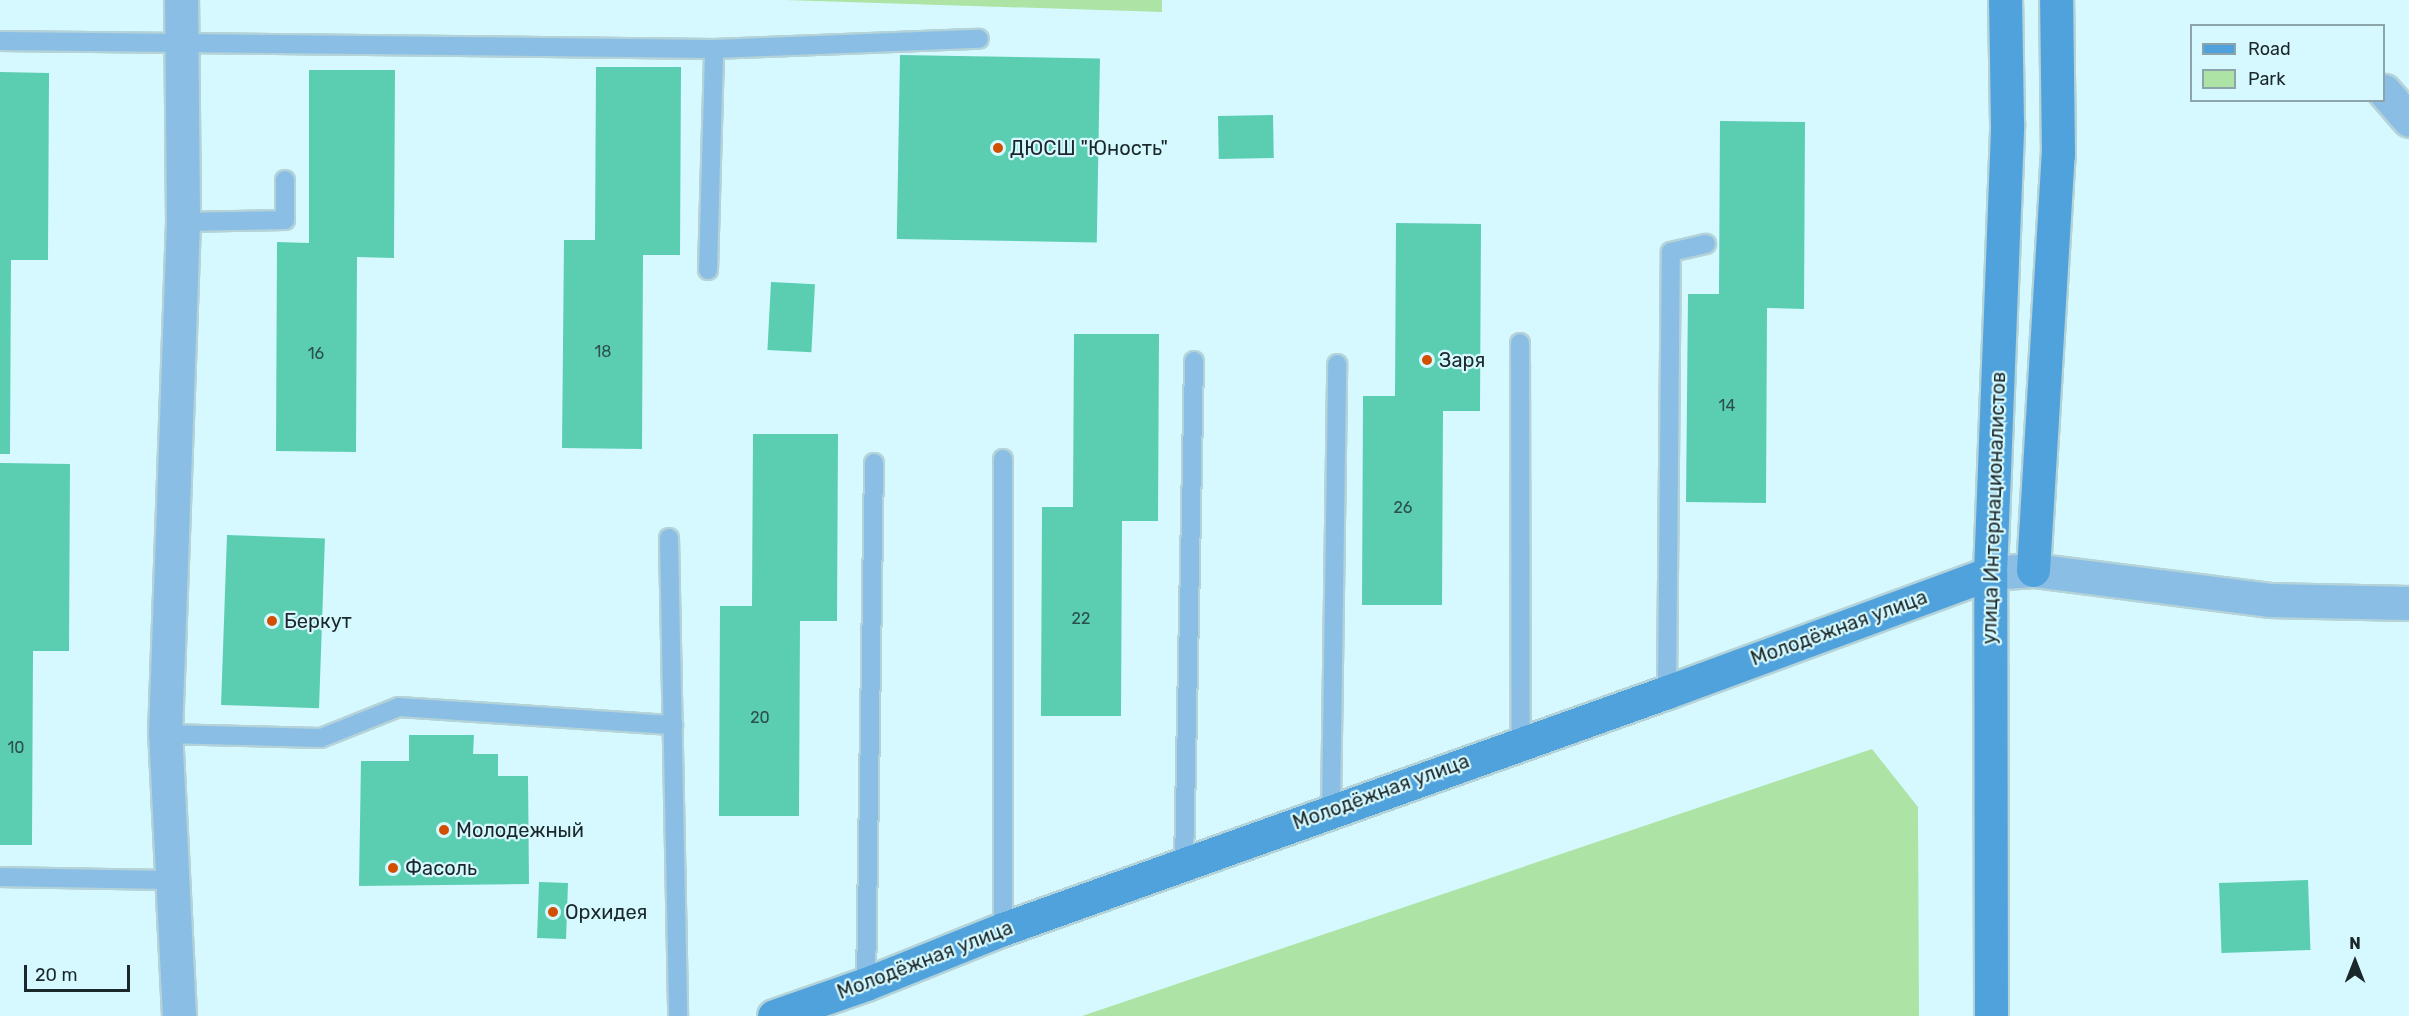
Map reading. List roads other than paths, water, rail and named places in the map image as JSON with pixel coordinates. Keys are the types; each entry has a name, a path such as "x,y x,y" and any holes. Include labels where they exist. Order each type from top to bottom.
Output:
{"street":[{"path":"179,1016 165,734 183,222 181,0"},
{"name":"улица Интернационалистов","path":"1991,1016 1990,573 2007,123 2005,0"},
{"name":"улица Интернационалистов","path":"2033,570 2058,155 2056,0"},
{"path":"2385,91 2409,120"},
{"path":"1990,573 2033,570 2269,600 2409,603"},
{"name":"Молодёжная улица","path":"774,1016 866,984 1003,929 1666,692 1990,573"}],"lane":[{"path":"0,41 182,45 714,49 979,39"},
{"path":"708,270 714,49"},
{"path":"183,222 285,220 285,180"},
{"path":"1666,692 1671,252 1706,244"},
{"path":"1520,343 1521,742"},
{"path":"1184,864 1194,361"},
{"path":"1331,810 1337,364"},
{"path":"1003,459 1003,929"},
{"path":"866,984 874,463"},
{"path":"669,537 678,1016"},
{"path":"165,734 321,738 399,707 673,725"},
{"path":"0,877 172,880"}],"place":[{"name":"ДЮСШ \"Юность\"","path":"998,148"},
{"name":"Заря","path":"1427,360"},
{"name":"Беркут","path":"272,621"},
{"name":"Молодежный","path":"444,830"},
{"name":"Фасоль","path":"393,868"},
{"name":"Орхидея","path":"553,912"}]}
